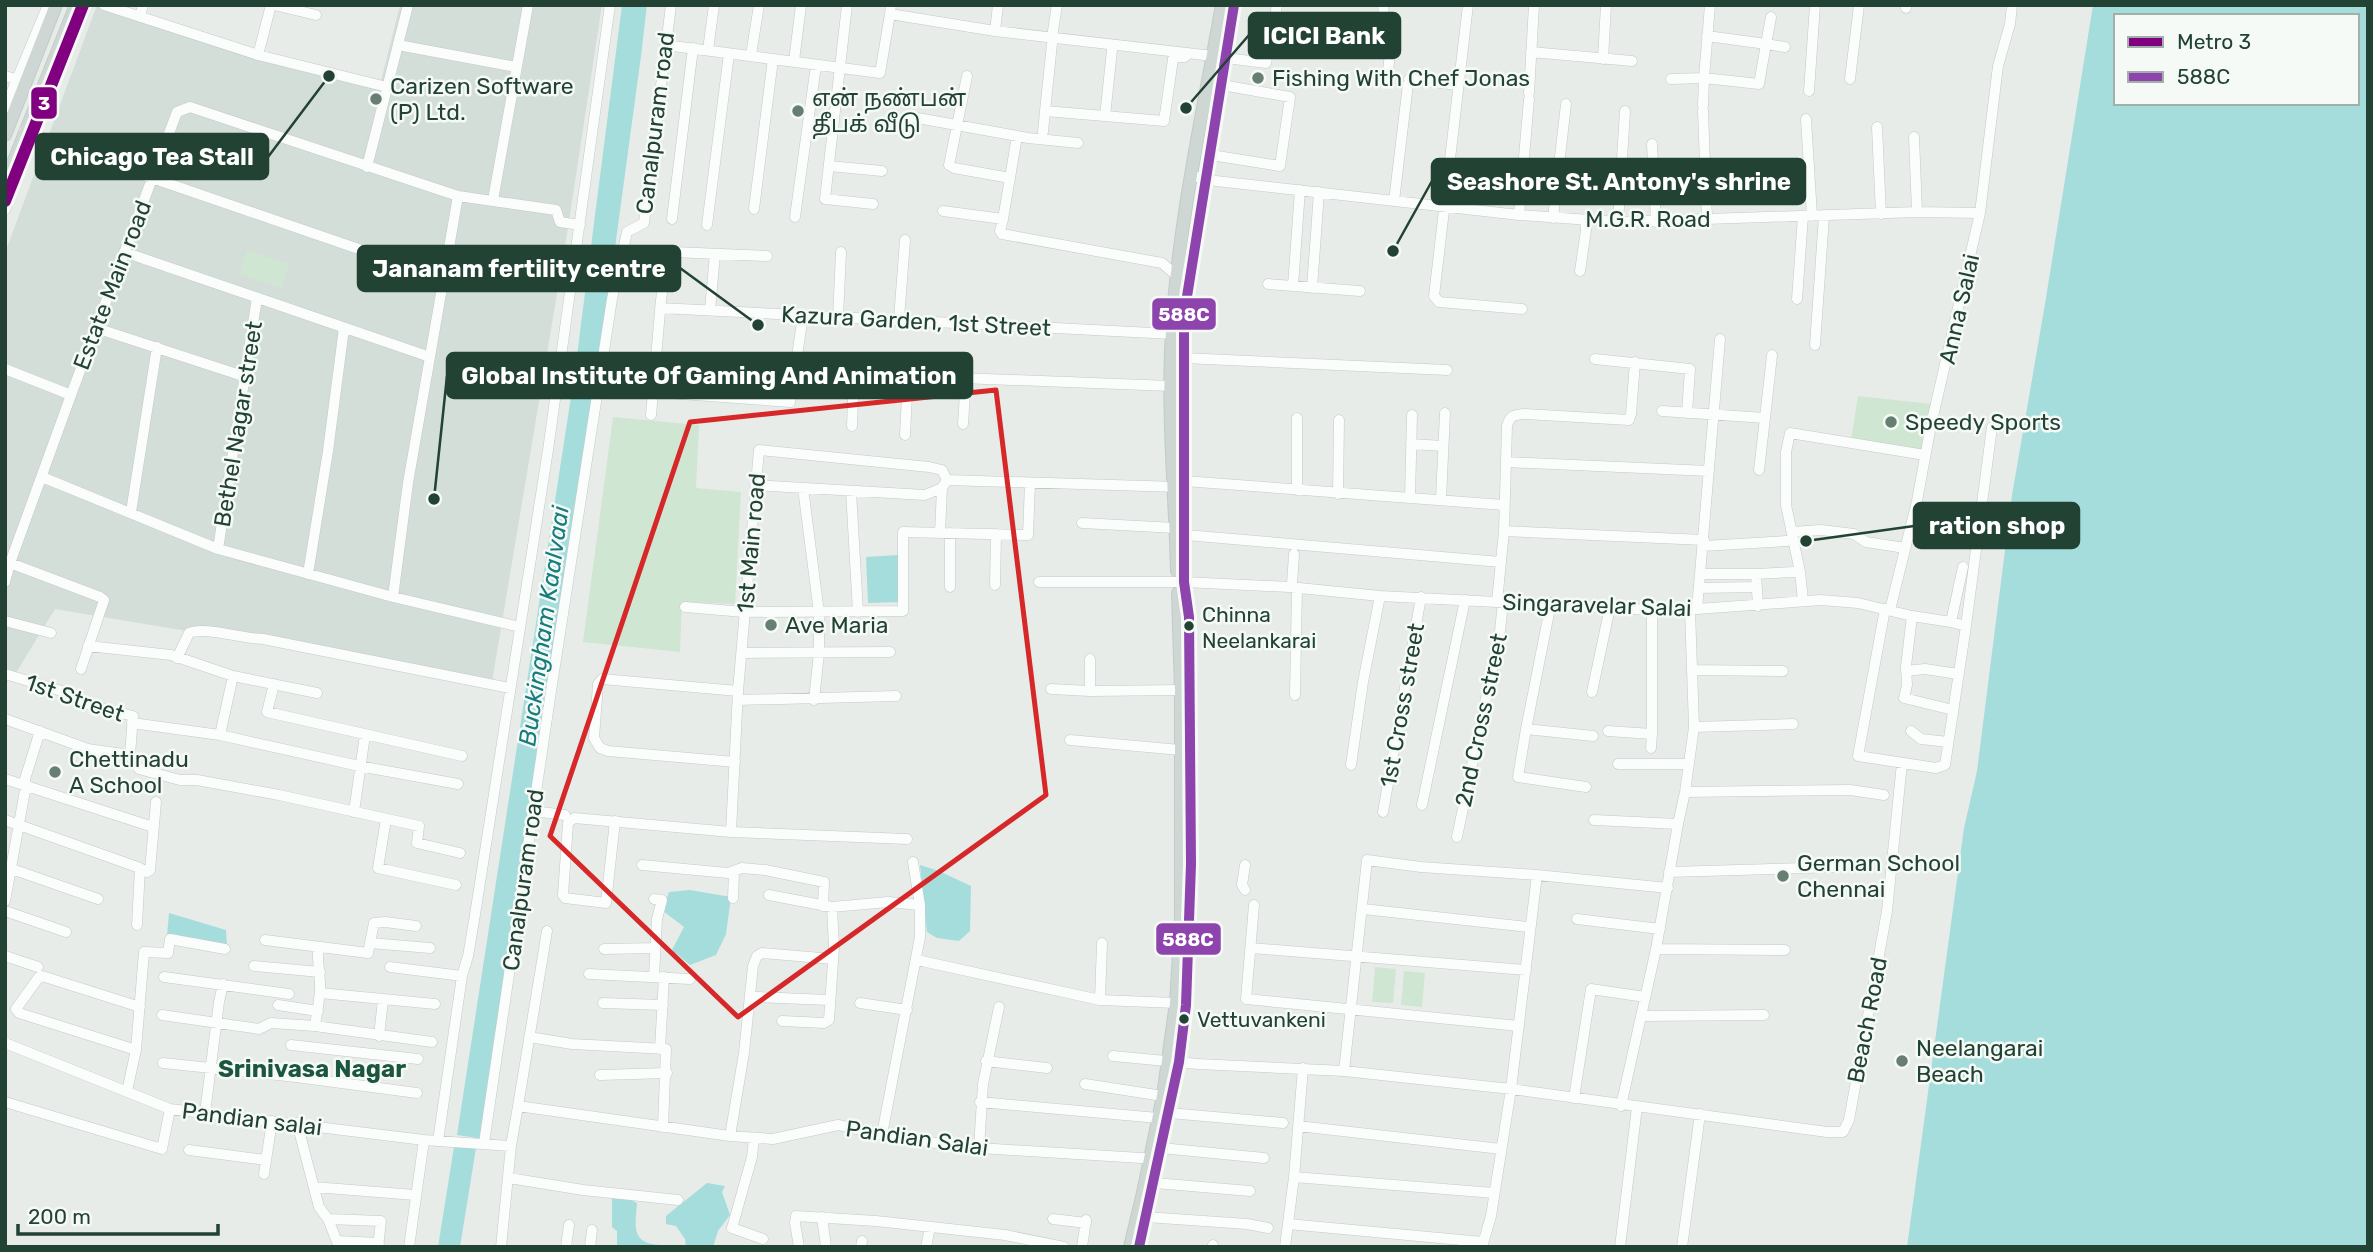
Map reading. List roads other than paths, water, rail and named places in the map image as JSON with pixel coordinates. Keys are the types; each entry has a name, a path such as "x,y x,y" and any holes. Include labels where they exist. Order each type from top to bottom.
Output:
{"main road":[{"path":"5,135 21,81 56,5"},
{"path":"5,183 29,133 76,5"},
{"path":"1164,1115 1163,1096 1175,1061 1181,920 1181,485 1184,316 1222,85 1217,58 1222,5"},
{"path":"1181,485 1171,386 1177,276 1192,175 1217,58 1234,5"},
{"path":"1139,1247 1155,1183 1157,1155 1186,1005 1191,864 1189,617 1181,582"},
{"path":"1130,1247 1157,1155"}],"street":[{"path":"5,108 21,81 48,5"},
{"path":"5,210 29,133 87,5"},
{"path":"103,5 258,55 387,87"},
{"path":"140,17 143,5"},
{"path":"258,55 272,5 316,15"},
{"path":"367,167 408,5"},
{"path":"494,200 528,5"},
{"name":"Canalpuram road","path":"438,1141 462,976 468,956 548,450 610,5"},
{"name":"Canalpuram road","path":"484,1143 612,299 627,232 644,223 671,5"},
{"path":"708,50 714,5"},
{"path":"751,55 759,5"},
{"path":"794,61 801,5"},
{"path":"847,5 825,200 873,204"},
{"path":"995,31 998,5"},
{"path":"1043,132 1057,5"},
{"path":"665,45 881,73 891,10 1052,41 1266,63 1278,5"},
{"path":"1383,5 1384,16 1394,21 1387,78"},
{"path":"1468,5 1434,299 1439,302 1522,309"},
{"path":"1519,215 1530,96 1534,5"},
{"path":"1603,59 1606,5"},
{"path":"1707,219 1703,78 1710,5"},
{"path":"1809,91 1815,5"},
{"path":"1850,79 1860,5"},
{"name":"Anna Salai","path":"1904,764 1858,756 1887,610 1917,501 1980,213 1998,66 2010,24 2012,5"},
{"path":"1671,79 1703,78 1759,84 1771,18"},
{"path":"1272,36 1316,43"},
{"path":"1707,36 1785,47"},
{"path":"398,45 516,66"},
{"path":"672,219 694,48"},
{"path":"1105,116 1112,50"},
{"path":"1531,52 1632,61"},
{"path":"707,225 729,54"},
{"path":"1045,111 1164,121 1174,59 1217,58"},
{"path":"754,209 773,59"},
{"path":"795,217 816,65"},
{"path":"5,76 21,81"},
{"path":"967,76 950,165 1010,178"},
{"path":"1394,201 1408,81 1458,85"},
{"path":"1211,155 1280,166 1287,129 1290,97 1222,85"},
{"path":"1552,218 1566,104"},
{"name":"Estate Main road","path":"5,582 71,395 177,112 190,107 458,196 556,210 559,221 580,225"},
{"path":"1618,222 1625,111"},
{"path":"912,117 1017,136 1078,143"},
{"path":"1797,299 1808,216 1806,119"},
{"path":"1877,128 1881,214"},
{"path":"29,133 443,278"},
{"path":"1017,136 1000,231 1002,234 1161,263 1177,276"},
{"path":"1914,137 1917,212"},
{"path":"1652,144 1656,222"},
{"path":"829,166 882,171"},
{"name":"M.G.R. Road","path":"1192,175 1207,180 1300,194 1618,222 1917,212 1980,213"},
{"path":"1293,286 1300,194"},
{"path":"393,597 408,483 458,196"},
{"path":"1312,288 1319,196"},
{"path":"943,211 1003,219"},
{"path":"1815,345 1824,216"},
{"path":"1580,271 1585,220"},
{"path":"899,319 905,240"},
{"path":"838,318 841,251"},
{"path":"124,252 430,357"},
{"path":"651,415 660,308 670,252 766,256"},
{"path":"710,310 715,254"},
{"path":"1268,285 1360,291"},
{"name":"Bethel Nagar street","path":"218,549 257,298"},
{"name":"Kazura Garden, 1st Street","path":"660,308 1172,334"},
{"path":"653,392 790,402 803,316"},
{"path":"96,328 246,377"},
{"path":"308,574 344,328"},
{"path":"1621,1106 1668,888 1694,727 1693,610 1699,588 1704,543 1720,339"},
{"path":"131,512 157,347"},
{"path":"1759,470 1772,355"},
{"path":"1183,358 1447,370"},
{"path":"1595,359 1690,369 1687,413"},
{"path":"657,360 796,366 843,369 854,373 966,379 1171,386"},
{"name":"2nd Cross street","path":"1457,837 1500,631 1507,426 1513,415 1525,414 1629,420 1635,362"},
{"name":"Estate Main road","path":"5,369 71,395"},
{"path":"852,426 854,373"},
{"path":"905,435 908,376"},
{"path":"963,425 966,379"},
{"path":"1662,411 1765,418"},
{"path":"1441,499 1445,413"},
{"path":"1410,498 1412,415"},
{"path":"1297,418 1297,490"},
{"path":"1338,494 1339,420"},
{"path":"1904,764 1936,768 1945,765 1992,427"},
{"path":"1803,601 1800,572 1789,536 1786,505 1786,452 1790,433 1925,455"},
{"path":"1411,444 1443,446"},
{"name":"1st Main road","path":"731,832 744,612 759,450 929,467 942,470 944,484"},
{"path":"1506,461 1709,471"},
{"path":"42,477 218,549 393,597 520,627"},
{"path":"755,485 925,495 944,484 1181,485 1297,490 1504,505"},
{"path":"944,484 950,587"},
{"path":"685,607 744,612 903,611 903,532 1028,535 1030,484"},
{"path":"803,488 819,613 819,653 814,700"},
{"path":"851,491 858,612"},
{"path":"1082,523 1501,562"},
{"path":"1503,531 1704,543 1789,536 1821,530 1854,534 1866,542 1905,548"},
{"path":"995,585 996,534"},
{"path":"1294,554 1292,583 1295,695"},
{"path":"10,563 104,600 81,669"},
{"path":"1951,622 1964,568"},
{"path":"1700,574 1794,572"},
{"path":"1756,574 1758,606"},
{"name":"Singaravelar Salai","path":"1039,582 1181,582 1293,587 1380,596 1652,610 1693,610 1821,600 1850,602 1966,626"},
{"path":"1699,588 1756,587"},
{"path":"1351,765 1363,681 1380,596"},
{"name":"1st Cross street","path":"1383,812 1421,597"},
{"path":"1422,805 1465,600"},
{"path":"1551,603 1518,777 1586,787"},
{"path":"1592,692 1610,607"},
{"path":"1651,748 1652,610"},
{"path":"1912,616 1904,699 1953,710"},
{"path":"5,621 51,633"},
{"path":"177,658 189,633 199,630 262,639 510,688"},
{"path":"88,646 177,658 233,676 317,693"},
{"path":"742,653 890,652"},
{"path":"1090,659 1090,691"},
{"path":"1906,671 1925,669 1958,674"},
{"path":"1692,670 1783,671"},
{"name":"1st Street","path":"5,674 75,695 92,706 133,716 130,755 138,769 180,780 239,787 419,826 417,843 460,853"},
{"path":"220,736 233,676"},
{"path":"735,762 608,751 600,748 594,738 598,684 602,680 738,695 814,700 896,696"},
{"path":"274,684 267,712 461,756"},
{"path":"1051,689 1181,690"},
{"path":"5,719 88,749 130,755"},
{"path":"132,723 220,736 458,784"},
{"path":"1694,727 1793,724"},
{"path":"1526,729 1594,736"},
{"path":"1912,730 1922,739 1948,742"},
{"path":"1608,731 1652,734"},
{"path":"5,901 8,867 19,825 25,779 40,732"},
{"path":"354,812 365,735"},
{"path":"1070,740 1181,750"},
{"path":"1618,764 1689,764"},
{"name":"Beach Road","path":"1700,1114 1833,1133 1843,1132 1847,1127 1884,932 1904,764"},
{"path":"5,779 153,827"},
{"path":"1685,792 1850,790 1884,794"},
{"path":"5,820 147,872 150,870 156,802"},
{"path":"533,811 565,815"},
{"path":"615,821 606,903 565,898 570,819 574,818 615,821 731,832 906,839"},
{"path":"386,819 378,868 456,885"},
{"path":"1594,820 1678,824"},
{"path":"1344,1071 1367,860 1668,888"},
{"path":"882,1134 921,928 913,862"},
{"path":"642,865 734,872 742,868 765,870 824,882 833,959 828,1022 782,1021"},
{"path":"1245,865 1242,885 1245,890"},
{"path":"8,867 98,899"},
{"path":"1669,872 1838,867"},
{"path":"137,925 141,868"},
{"path":"733,898 734,872"},
{"path":"1288,1224 1482,1244 1491,1216 1511,1089 1537,875"},
{"path":"769,895 827,906 888,902 920,905"},
{"path":"654,899 662,900 657,919 655,948 663,1004 660,1049"},
{"path":"1254,905 1246,999 1519,1026"},
{"path":"1363,909 1529,927"},
{"path":"5,911 66,932"},
{"path":"1577,919 1660,929"},
{"path":"265,940 368,953 374,923 416,926"},
{"path":"501,1247 510,1146 547,931"},
{"path":"127,1091 136,1050 144,951 168,953 170,939 225,949"},
{"path":"370,943 430,948"},
{"path":"1100,1000 1102,943"},
{"path":"315,1026 320,993 318,947"},
{"path":"604,949 655,948"},
{"path":"1251,948 1526,970"},
{"path":"1656,950 1785,950"},
{"path":"730,1136 744,1052 753,966 757,956 762,953 833,959"},
{"path":"5,956 38,967"},
{"path":"917,960 1100,1000 1176,1003"},
{"path":"254,965 320,972"},
{"path":"390,967 462,976"},
{"path":"589,974 690,979"},
{"path":"136,1050 19,1013 16,1009 38,977 42,976 140,1007"},
{"path":"164,977 289,994"},
{"path":"205,1113 223,984"},
{"path":"1574,1098 1591,989 1645,997"},
{"path":"320,993 435,1004"},
{"path":"756,997 829,1000"},
{"path":"379,1036 383,1000"},
{"path":"5,1001 17,1006"},
{"path":"603,1003 663,1004"},
{"path":"860,1003 906,1010"},
{"path":"278,1005 318,1011"},
{"path":"979,1149 980,1102 986,1061 999,1007"},
{"path":"162,1015 259,1029 271,1024 315,1026 432,1042"},
{"path":"1641,1016 1764,1015"},
{"path":"352,1052 354,1032"},
{"path":"528,1037 572,1044 666,1049 663,1127"},
{"name":"Pandian salai","path":"5,1043 170,1109 424,1140 510,1146"},
{"path":"291,1045 418,1059"},
{"path":"1113,1056 1344,1071 1511,1089 1621,1106 1700,1114 1682,1247"},
{"path":"986,1061 1047,1068"},
{"path":"163,1063 417,1093"},
{"path":"1285,1247 1303,1068"},
{"path":"600,1075 667,1073"},
{"path":"1085,1084 1163,1096"},
{"path":"5,1102 162,1149 170,1109"},
{"path":"980,1102 1283,1123"},
{"name":"Pandian Salai","path":"518,1107 754,1138 773,1139 838,1125 979,1149 1264,1158"},
{"path":"1620,1247 1637,1107"},
{"path":"264,1174 272,1121"},
{"path":"297,1123 319,1207 328,1219 338,1244 379,1245 381,1221 328,1219"},
{"path":"1298,1126 1501,1149"},
{"path":"754,1138 752,1157 732,1226 734,1230 762,1240"},
{"path":"410,1247 424,1140"},
{"path":"190,1150 266,1160"},
{"path":"1294,1177 1494,1193"},
{"path":"509,1178 583,1190 678,1200"},
{"path":"1155,1183 1250,1191"},
{"path":"314,1187 415,1195"},
{"path":"799,1247 795,1217 876,1221 1005,1235 1064,1247"},
{"path":"822,1217 826,1247"},
{"path":"1146,1217 1268,1228"},
{"path":"1053,1219 1086,1220 1082,1247"},
{"path":"566,1247 569,1226"},
{"path":"926,1247 930,1227"},
{"path":"590,1247 592,1230"}],"water":[{"name":"Buckingham Kaalvaai","path":"622,5 647,5 641,56 598,373 484,1139 457,1135 575,371"},
{"path":"2093,5 2368,5 2368,1247 1907,1247 1964,828 1977,771 2012,495"},
{"path":"898,555 900,602 868,603 866,557"},
{"path":"920,865 971,886 970,931 959,941 937,938 927,932"},
{"path":"690,890 731,897 726,934 716,955 690,965 672,950 684,927 663,911 669,892"},
{"path":"169,913 226,930 227,947 167,936"},
{"path":"454,1147 476,1148 460,1247 438,1247"},
{"path":"707,1183 725,1186 722,1192 730,1215 718,1231 713,1247 686,1247 685,1239 676,1226 666,1224 666,1216"},
{"path":"612,1197 637,1203 637,1233 644,1241 661,1245 660,1247 617,1246 617,1231 612,1227"}],"metro line":[{"name":"3","path":"5,201 83,5"}],"place":[{"name":"Chicago Tea Stall","path":"329,76"},
{"name":"Fishing With Chef Jonas","path":"1258,78"},
{"name":"Carizen Software (P) Ltd.","path":"376,99"},
{"name":"ICICI Bank","path":"1186,108"},
{"name":"என் நண்பன் தீபக் வீடு","path":"798,111"},
{"name":"Seashore St. Antony's shrine","path":"1393,251"},
{"name":"Jananam fertility centre","path":"758,325"},
{"name":"Speedy Sports","path":"1891,422"},
{"name":"Global Institute Of Gaming And Animation","path":"434,499"},
{"name":"ration shop","path":"1806,541"},
{"name":"Ave Maria","path":"771,625"},
{"name":"Chinna Neelankarai","path":"1189,626"},
{"name":"Chettinadu A School","path":"55,772"},
{"name":"German School Chennai","path":"1783,876"},
{"name":"Vettuvankeni","path":"1184,1019"},
{"name":"Neelangarai Beach","path":"1902,1061"}],"district":[{"name":"Srinivasa Nagar","path":"312,1069"}]}
